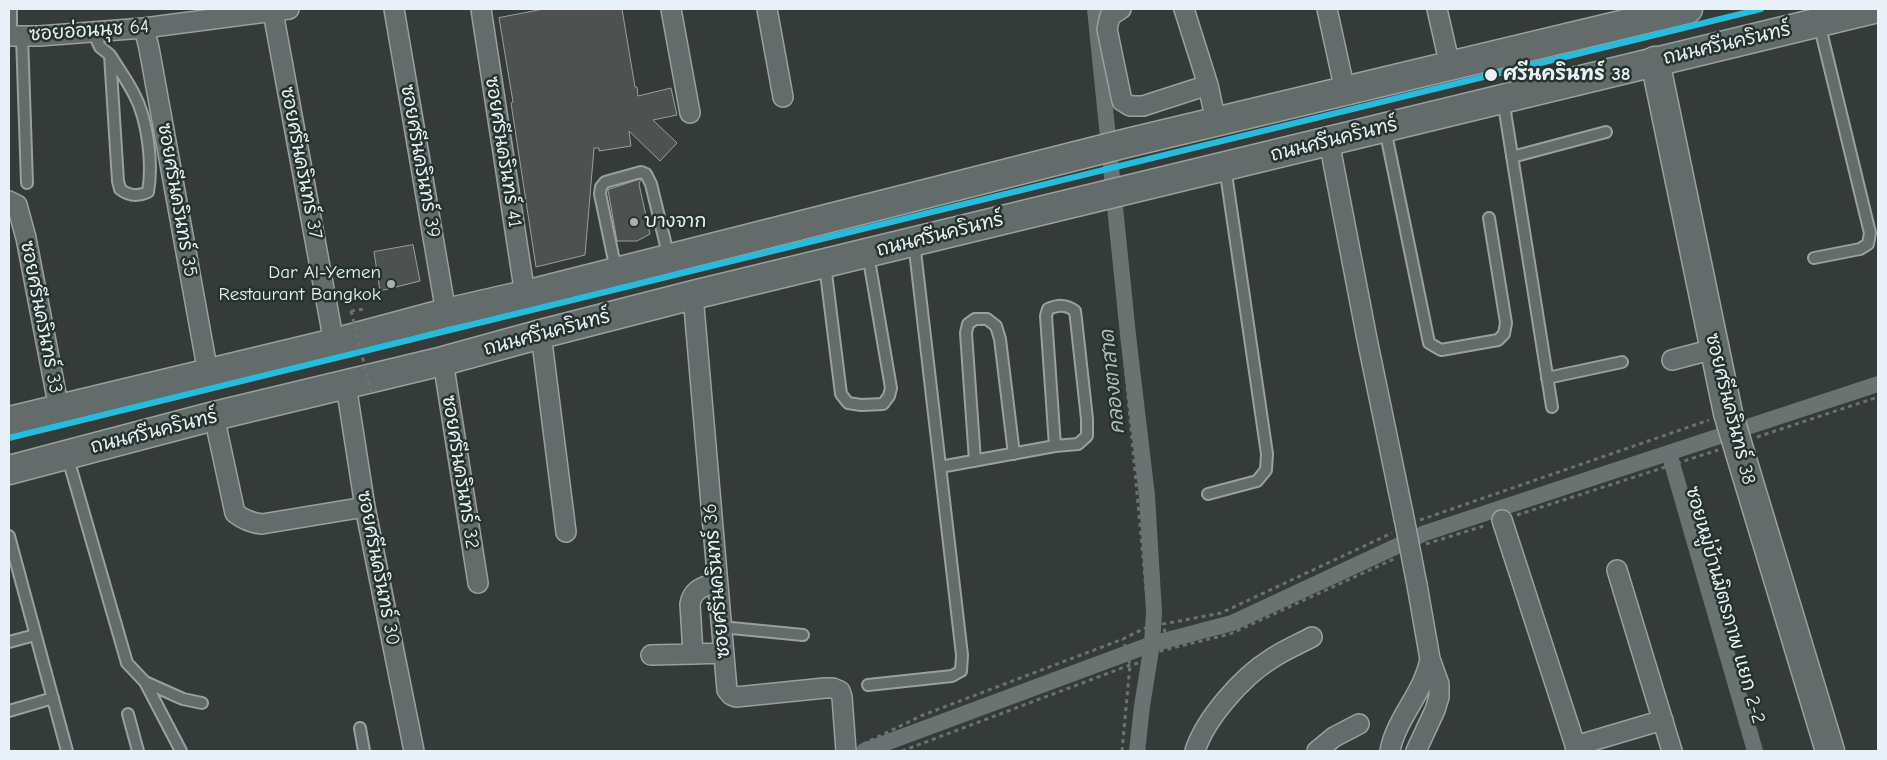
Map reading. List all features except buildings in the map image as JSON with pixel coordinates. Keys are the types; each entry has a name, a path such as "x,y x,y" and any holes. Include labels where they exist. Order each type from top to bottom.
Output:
{"main road":[{"name":"ถนนศรีนครินทร์","path":"9,470 214,416 443,361 693,294 1874,9"},
{"path":"9,421 670,259 1127,143 1673,11"},
{"name":"ซอยศรีนครินทร์ 38","path":"1654,61 1728,413 1830,751"}],"street":[{"name":"ซอยศรีนครินทร์ 39","path":"394,9 446,313"},
{"name":"ซอยศรีนครินทร์ 41","path":"481,9 525,295"},
{"path":"671,9 690,113"},
{"path":"767,9 783,97"},
{"path":"1121,9 1118,9 1110,16 1107,28 1122,101 1130,106 1143,106 1208,85"},
{"path":"1184,9 1208,85 1216,122"},
{"path":"1327,9 1345,91"},
{"path":"1437,9 1450,66"},
{"name":"ซอยอ่อนนุช 64","path":"14,36 144,28 281,10"},
{"name":"ซอยศรีนครินทร์ 37","path":"281,10 334,342"},
{"name":"ซอยศรีนครินทร์ 35","path":"144,28 208,373"},
{"path":"1329,141 1430,659 1438,684 1439,697 1435,710 1416,751"},
{"name":"ซอยศรีนครินทร์ 33","path":"9,201 17,205 26,238 59,409"},
{"name":"ซอยศรีนครินทร์ 36","path":"693,294 727,690 736,697 834,688 840,691 842,697 846,749"},
{"path":"541,334 566,532"},
{"path":"1672,360 1714,350"},
{"name":"ซอยศรีนครินทร์ 32","path":"443,361 478,583"},
{"name":"ซอยศรีนครินทร์ 30","path":"346,385 365,507 414,751"},
{"path":"214,416 235,513 241,518 255,524 262,524 365,507"},
{"path":"1502,520 1576,749 1662,720"},
{"path":"1617,570 1672,751"},
{"path":"693,654 690,604 692,596 697,589 718,582"},
{"path":"1195,751 1199,739 1221,707 1247,677 1270,659 1312,637"},
{"path":"651,656 723,653"},
{"path":"1390,751 1392,740 1423,683 1430,659"},
{"path":"1317,751 1334,737 1359,724"}],"lane":[{"path":"11,9 27,183"},
{"path":"1814,258 1860,249 1868,244 1870,233 1819,22"},
{"path":"93,32 100,47 110,54 135,95 144,119 151,175 148,192 141,195 126,193 120,189 118,181 110,54"},
{"path":"1502,98 1552,406"},
{"path":"1385,127 1429,343 1442,350 1498,340 1504,334 1506,323 1489,218"},
{"path":"1512,157 1606,132"},
{"path":"1208,494 1258,482 1266,470 1267,454 1225,166"},
{"path":"617,272 600,194 601,187 605,182 640,172 646,174 651,184 670,259"},
{"path":"868,685 952,676 961,671 962,655 914,241"},
{"path":"825,263 841,394 848,403 861,405 883,404 889,396 891,388 867,253"},
{"path":"940,468 1055,446 1078,444 1086,436 1087,419 1076,319 1074,311 1068,306 1055,306 1048,309 1046,316 1055,446"},
{"path":"974,461 966,333 968,324 975,319 987,319 996,326 1000,339 1014,454"},
{"path":"1547,378 1622,362"},
{"path":"67,454 127,663 145,682 181,751"},
{"path":"9,536 67,751"},
{"path":"721,627 803,635"},
{"path":"9,642 35,635"},
{"path":"145,682 183,699 202,703"},
{"path":"9,711 52,698"},
{"path":"128,714 138,751"},
{"path":"360,728 364,751"}],"path":[{"path":"846,749 861,745 923,715 1123,639 1148,627 1110,209 1086,200"},
{"path":"364,309 351,311 372,396"},
{"path":"1423,545 1671,466 1878,397"},
{"path":"1169,648 1163,624 1221,614 1404,524 1728,413"},
{"name":"ซอยหมู่บ้านมิตรภาพ แยก 2-2","path":"1671,466 1752,751"},
{"path":"1144,751 1152,660 1156,652 1230,634 1399,557"},
{"path":"1122,751 1130,665 1123,639"},
{"path":"902,751 1130,665 1152,660"}],"waterway":[{"name":"คลองตาสาด","path":"1095,9 1128,335 1147,496 1154,612 1152,644 1137,751"},
{"path":"864,751 1152,644 1232,623 1425,533 1878,384"},
{"path":"1669,453 1755,751"}],"transit line":[{"path":"9,438 1761,9"}],"place":[{"name":"ศรีนครินทร์ 38","path":"1491,75"},
{"name":"บางจาก","path":"634,222"},
{"name":"Dar Al-Yemen Restaurant Bangkok","path":"391,284"}]}
